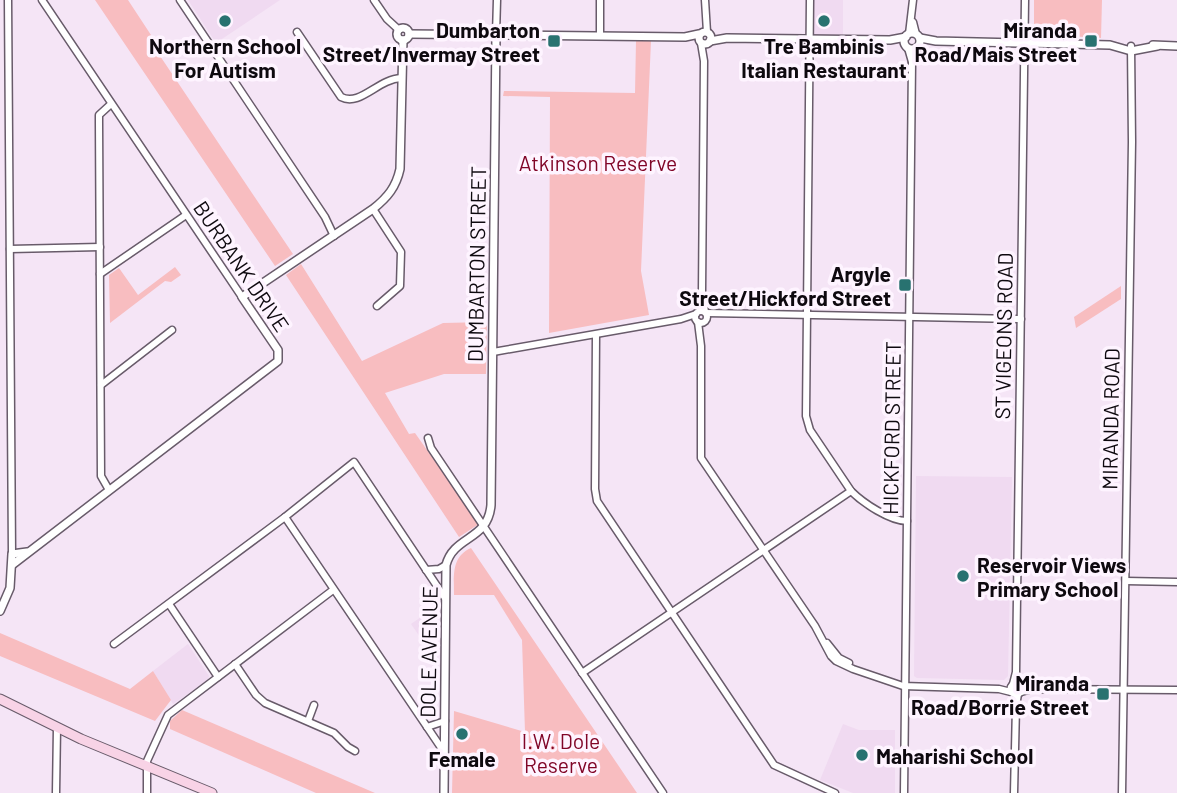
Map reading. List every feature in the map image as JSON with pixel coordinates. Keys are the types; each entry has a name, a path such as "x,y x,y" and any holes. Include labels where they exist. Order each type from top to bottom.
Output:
{"main road":[{"path":"0,702 57,727 83,735 102,747 212,793"}],"street":[{"path":"0,611 9,593 12,565 8,0"},
{"name":"BURBANK DRIVE","path":"12,565 278,361 278,350 42,0"},
{"path":"180,0 336,234"},
{"path":"374,0 387,19 399,30"},
{"name":"DUMBARTON STREET","path":"484,528 491,505 497,0"},
{"path":"600,0 600,36"},
{"path":"810,0 806,416 810,430 858,498 899,521 907,521"},
{"name":"HICKFORD STREET","path":"904,793 912,0"},
{"name":"ST VIGEONS ROAD","path":"1014,793 1025,0"},
{"path":"705,4 701,458 819,633 839,657 865,672 903,686 1177,691"},
{"path":"399,30 405,29 409,34"},
{"path":"399,30 397,37 402,40"},
{"path":"298,32 341,97 348,101 355,100 390,78 401,78"},
{"path":"409,34 890,40 1110,45 1131,49 1177,46"},
{"path":"402,40 409,34"},
{"path":"242,297 373,209 386,199 397,184 402,40"},
{"name":"MIRANDA ROAD","path":"1122,793 1131,49"},
{"path":"109,490 101,476 99,115 111,104"},
{"path":"373,209 401,252 400,286 377,306"},
{"path":"100,274 186,215"},
{"path":"10,249 100,247"},
{"path":"493,352 681,319 720,315 1021,319"},
{"path":"101,385 172,330"},
{"path":"596,335 597,501 774,765 835,793"},
{"path":"428,438 431,448 663,793"},
{"path":"114,644 354,463 445,598"},
{"path":"582,673 852,491"},
{"path":"285,517 444,752"},
{"name":"DOLE AVENUE","path":"444,793 446,565 457,547 484,528"},
{"name":"BURBANK DRIVE","path":"12,554 28,551"},
{"path":"426,570 439,569 446,565"},
{"path":"1126,581 1177,582"},
{"path":"147,793 147,761 168,715 333,590"},
{"path":"169,604 218,677"},
{"path":"235,664 265,704 334,733 355,751"},
{"path":"308,721 314,705"},
{"path":"427,727 445,721"},
{"path":"56,793 57,727"}],"shaded area":[{"name":"Northern School For Autism","path":"188,0 280,0 216,43"},
{"path":"813,0 843,0 843,36 812,36"},
{"name":"Reservoir Views Primary School","path":"916,476 1012,477 1008,676 1004,680 914,676"},
{"path":"437,606 436,660 411,624"},
{"path":"188,644 209,676 207,681 173,704 153,671"},
{"name":"Maharishi School","path":"843,724 859,730 895,730 895,793 853,793 820,780"}],"green space":[{"path":"95,0 128,0 151,35 148,38 293,254 275,266"},
{"path":"1034,0 1102,0 1101,38 1034,34"},
{"name":"Atkinson Reserve","path":"636,41 651,41 641,271 649,315 549,333 550,97 503,96 504,91 635,93"},
{"path":"301,264 362,361 443,323 487,322 486,374 444,374 385,393 409,434 415,433 479,524 459,537 286,275"},
{"path":"175,267 181,275 171,282 165,281 110,323 109,275 119,268 138,295"},
{"path":"1121,286 1121,299 1076,328 1074,317"},
{"name":"I.W. Dole Reserve","path":"471,548 637,793 452,793 454,711 525,732 522,640 494,595 454,595 457,562 460,556"},
{"path":"0,633 130,689 153,671 171,700 155,721 0,656"},
{"path":"182,710 375,793 316,793 170,729 170,721"}],"place":[{"name":"Northern School For Autism","path":"225,21"},
{"name":"Tre Bambinis Italian Restaurant","path":"824,21"},
{"name":"Dumbarton Street/Invermay Street","path":"554,41"},
{"name":"Miranda Road/Mais Street","path":"1091,41"},
{"name":"Argyle Street/Hickford Street","path":"905,285"},
{"name":"Reservoir Views Primary School","path":"963,576"},
{"name":"Miranda Road/Borrie Street","path":"1103,694"},
{"name":"Female","path":"462,734"},
{"name":"Maharishi School","path":"862,755"}]}
